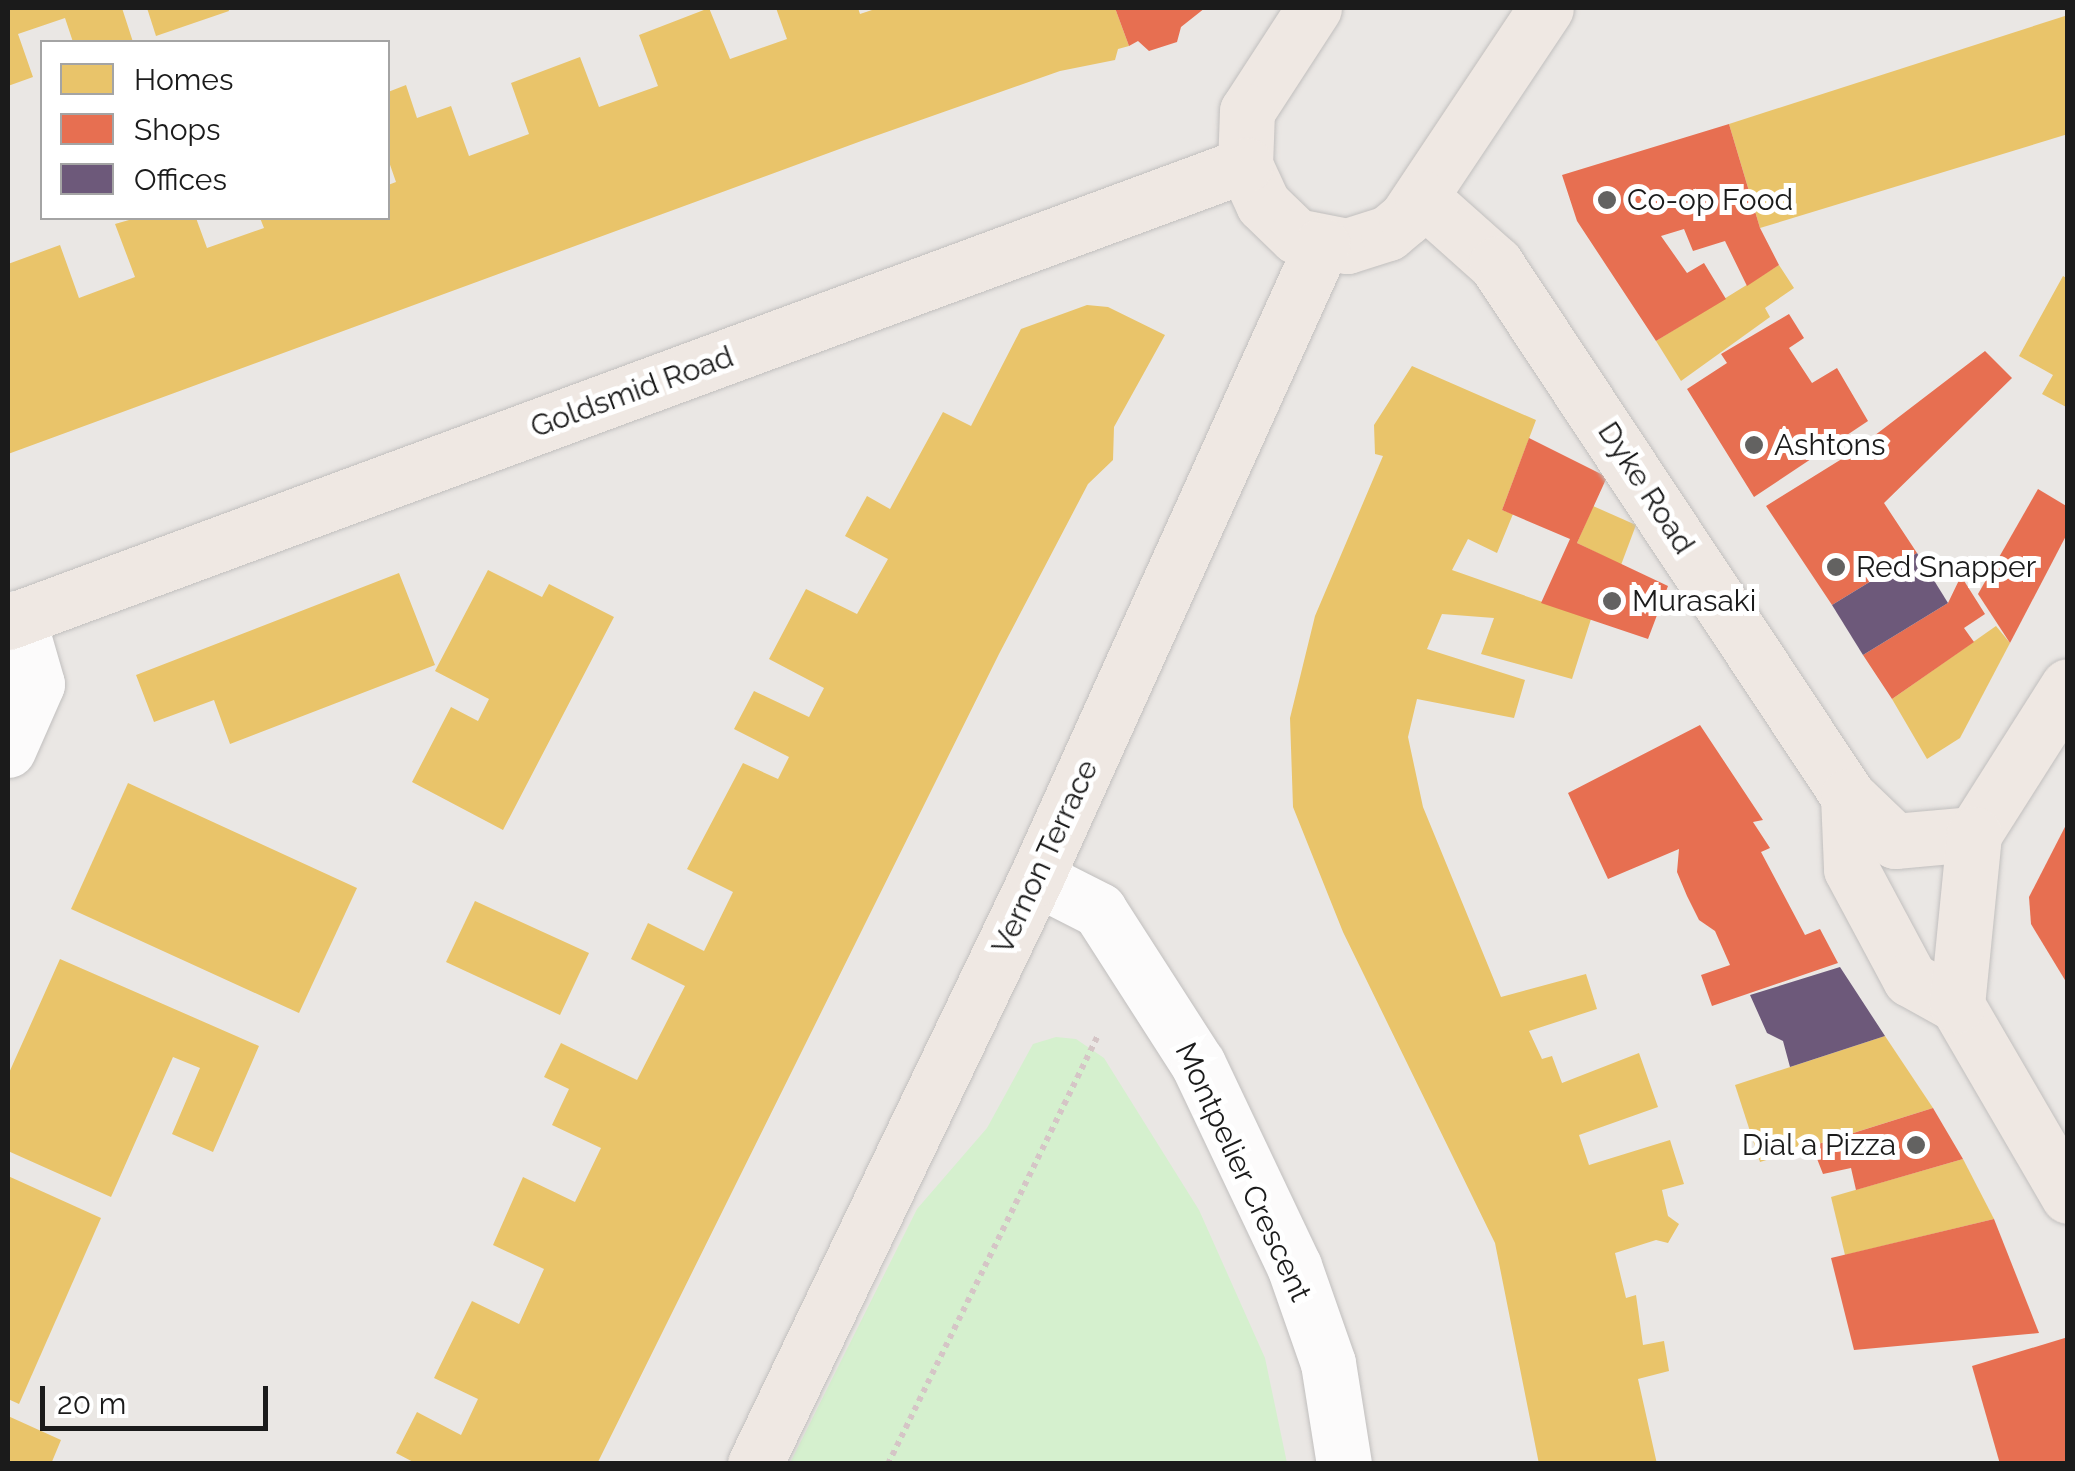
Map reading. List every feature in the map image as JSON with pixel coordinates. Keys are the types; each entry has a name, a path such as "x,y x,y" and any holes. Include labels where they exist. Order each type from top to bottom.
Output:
{"main road":[{"path":"1267,72 1272,8"},
{"path":"1314,8 1267,72 1247,112 1246,165 1264,204 1296,236 1322,245 1372,240 1422,198 1546,8"},
{"name":"Goldsmid Road","path":"13,620 1246,165"},
{"name":"Dyke Road","path":"1422,198 1507,280 1848,796 1895,841 1974,834"},
{"name":"Vernon Terrace","path":"755,1464 1036,878 1322,245"},
{"path":"1957,1005 1974,834 2068,686"},
{"path":"1848,796 1852,869 1910,980 1957,1005 2068,1196"}],"street":[{"path":"8,750 37,684 13,620"},
{"name":"Montpelier Crescent","path":"1036,878 1098,910 1198,1064 1294,1266 1328,1363 1344,1464"}],"path":[{"path":"888,1464 1133,966"}],"green space":[{"path":"1056,1037 1076,1039 1104,1058 1199,1210 1265,1358 1287,1463 790,1463 917,1209 987,1128 1033,1044"}],"building: Homes":[{"path":"8,8 122,8 132,40 72,40 65,18 18,34 33,77 8,86"},
{"path":"147,8 228,8 229,11 156,36"},
{"path":"709,8 730,59 787,39 776,8 858,8 860,14 878,8 1115,8 1129,46 1118,49 1115,60 1060,71 864,140 8,454 8,264 60,245 79,298 135,277 115,224 129,220 197,220 207,248 264,228 261,220 390,220 390,184 396,182 390,165 390,91 406,85 417,118 451,106 469,156 529,134 511,83 580,57 599,107 658,86 639,35"},
{"path":"2068,15 2068,134 1760,228 1729,124"},
{"path":"1779,265 1794,288 1765,308 1770,317 1681,381 1656,341"},
{"path":"2063,276 2068,279 2068,408 2042,394 2053,375 2019,356"},
{"path":"1087,305 1108,307 1165,335 1114,427 1113,460 1088,484 999,654 597,1464 417,1464 396,1453 417,1412 461,1435 478,1399 434,1378 472,1301 519,1324 544,1269 493,1245 523,1177 575,1202 601,1148 552,1125 569,1089 544,1077 561,1043 637,1080 685,986 631,959 648,923 704,951 733,892 687,869 743,763 778,779 789,757 734,729 754,691 809,717 824,688 769,659 806,589 857,614 888,559 845,536 867,496 890,509 943,412 971,426 1021,329"},
{"path":"1412,366 1536,420 1502,510 1513,514 1497,553 1468,539 1452,570 1591,619 1572,679 1481,654 1494,618 1442,614 1427,649 1525,680 1514,718 1417,699 1408,737 1423,807 1501,997 1586,974 1597,1009 1529,1031 1542,1059 1552,1056 1562,1083 1639,1053 1658,1107 1579,1135 1589,1165 1670,1140 1684,1184 1662,1190 1668,1216 1679,1224 1668,1243 1656,1240 1615,1253 1626,1298 1636,1295 1643,1345 1664,1341 1669,1371 1638,1379 1657,1464 1539,1464 1495,1243 1343,932 1293,807 1290,718 1315,616 1383,456 1375,454 1374,425"},
{"path":"1593,506 1636,525 1621,565 1577,543"},
{"path":"488,570 542,597 549,584 614,617 503,830 412,782 451,707 478,721 489,699 435,671"},
{"path":"399,573 435,665 230,744 214,700 154,722 136,675"},
{"path":"1996,626 2010,643 1960,738 1927,759 1892,699"},
{"path":"128,783 357,888 299,1013 71,909"},
{"path":"475,901 589,953 560,1015 446,962"},
{"path":"60,959 259,1046 213,1152 172,1134 200,1068 173,1057 111,1197 8,1151 8,1075"},
{"path":"1885,1036 1933,1108 1760,1162 1735,1085"},
{"path":"1963,1159 1994,1219 1845,1255 1831,1197"},
{"path":"8,1176 101,1218 19,1404 8,1399"},
{"path":"8,1416 61,1440 51,1464 8,1464"}],"building: Shops":[{"path":"1115,8 1205,8 1181,27 1177,42 1149,51 1138,41 1129,46"},
{"path":"1729,124 1760,228 1779,265 1747,286 1725,241 1693,251 1684,229 1661,236 1687,273 1704,263 1726,299 1656,341 1577,221 1562,175"},
{"path":"1789,314 1804,338 1789,348 1812,383 1837,368 1868,421 1754,497 1687,389 1727,363 1721,354"},
{"path":"1985,351 2012,378 1884,503 1917,553 1832,605 1766,506 1853,452"},
{"path":"1529,438 1607,477 1577,543 1668,586 1648,639 1541,603 1570,539 1502,510"},
{"path":"2038,489 2068,507 2068,532 2010,643 1978,594"},
{"path":"1961,576 1985,614 1964,628 1974,642 1892,699 1863,655 1948,603"},
{"path":"1700,725 1763,820 1753,822 1770,848 1761,852 1805,935 1820,929 1838,963 1712,1006 1701,975 1730,965 1715,931 1699,920 1687,896 1677,872 1679,849 1608,879 1568,793"},
{"path":"2068,821 2068,985 2031,924 2029,897"},
{"path":"1933,1108 1963,1159 1856,1190 1851,1168 1823,1174 1812,1146"},
{"path":"1994,1219 2039,1333 1854,1350 1831,1258"},
{"path":"2068,1337 2068,1464 2000,1464 1972,1366"}],"building: Offices":[{"path":"1917,553 1948,603 1863,655 1832,605"},
{"path":"1840,967 1885,1036 1790,1067 1783,1041 1767,1033 1750,995"}],"place":[{"name":"Co-op Food","path":"1607,200"},
{"name":"Ashtons","path":"1754,445"},
{"name":"Red Snapper","path":"1836,567"},
{"name":"Murasaki","path":"1612,601"},
{"name":"Dial a Pizza","path":"1916,1145"}]}
